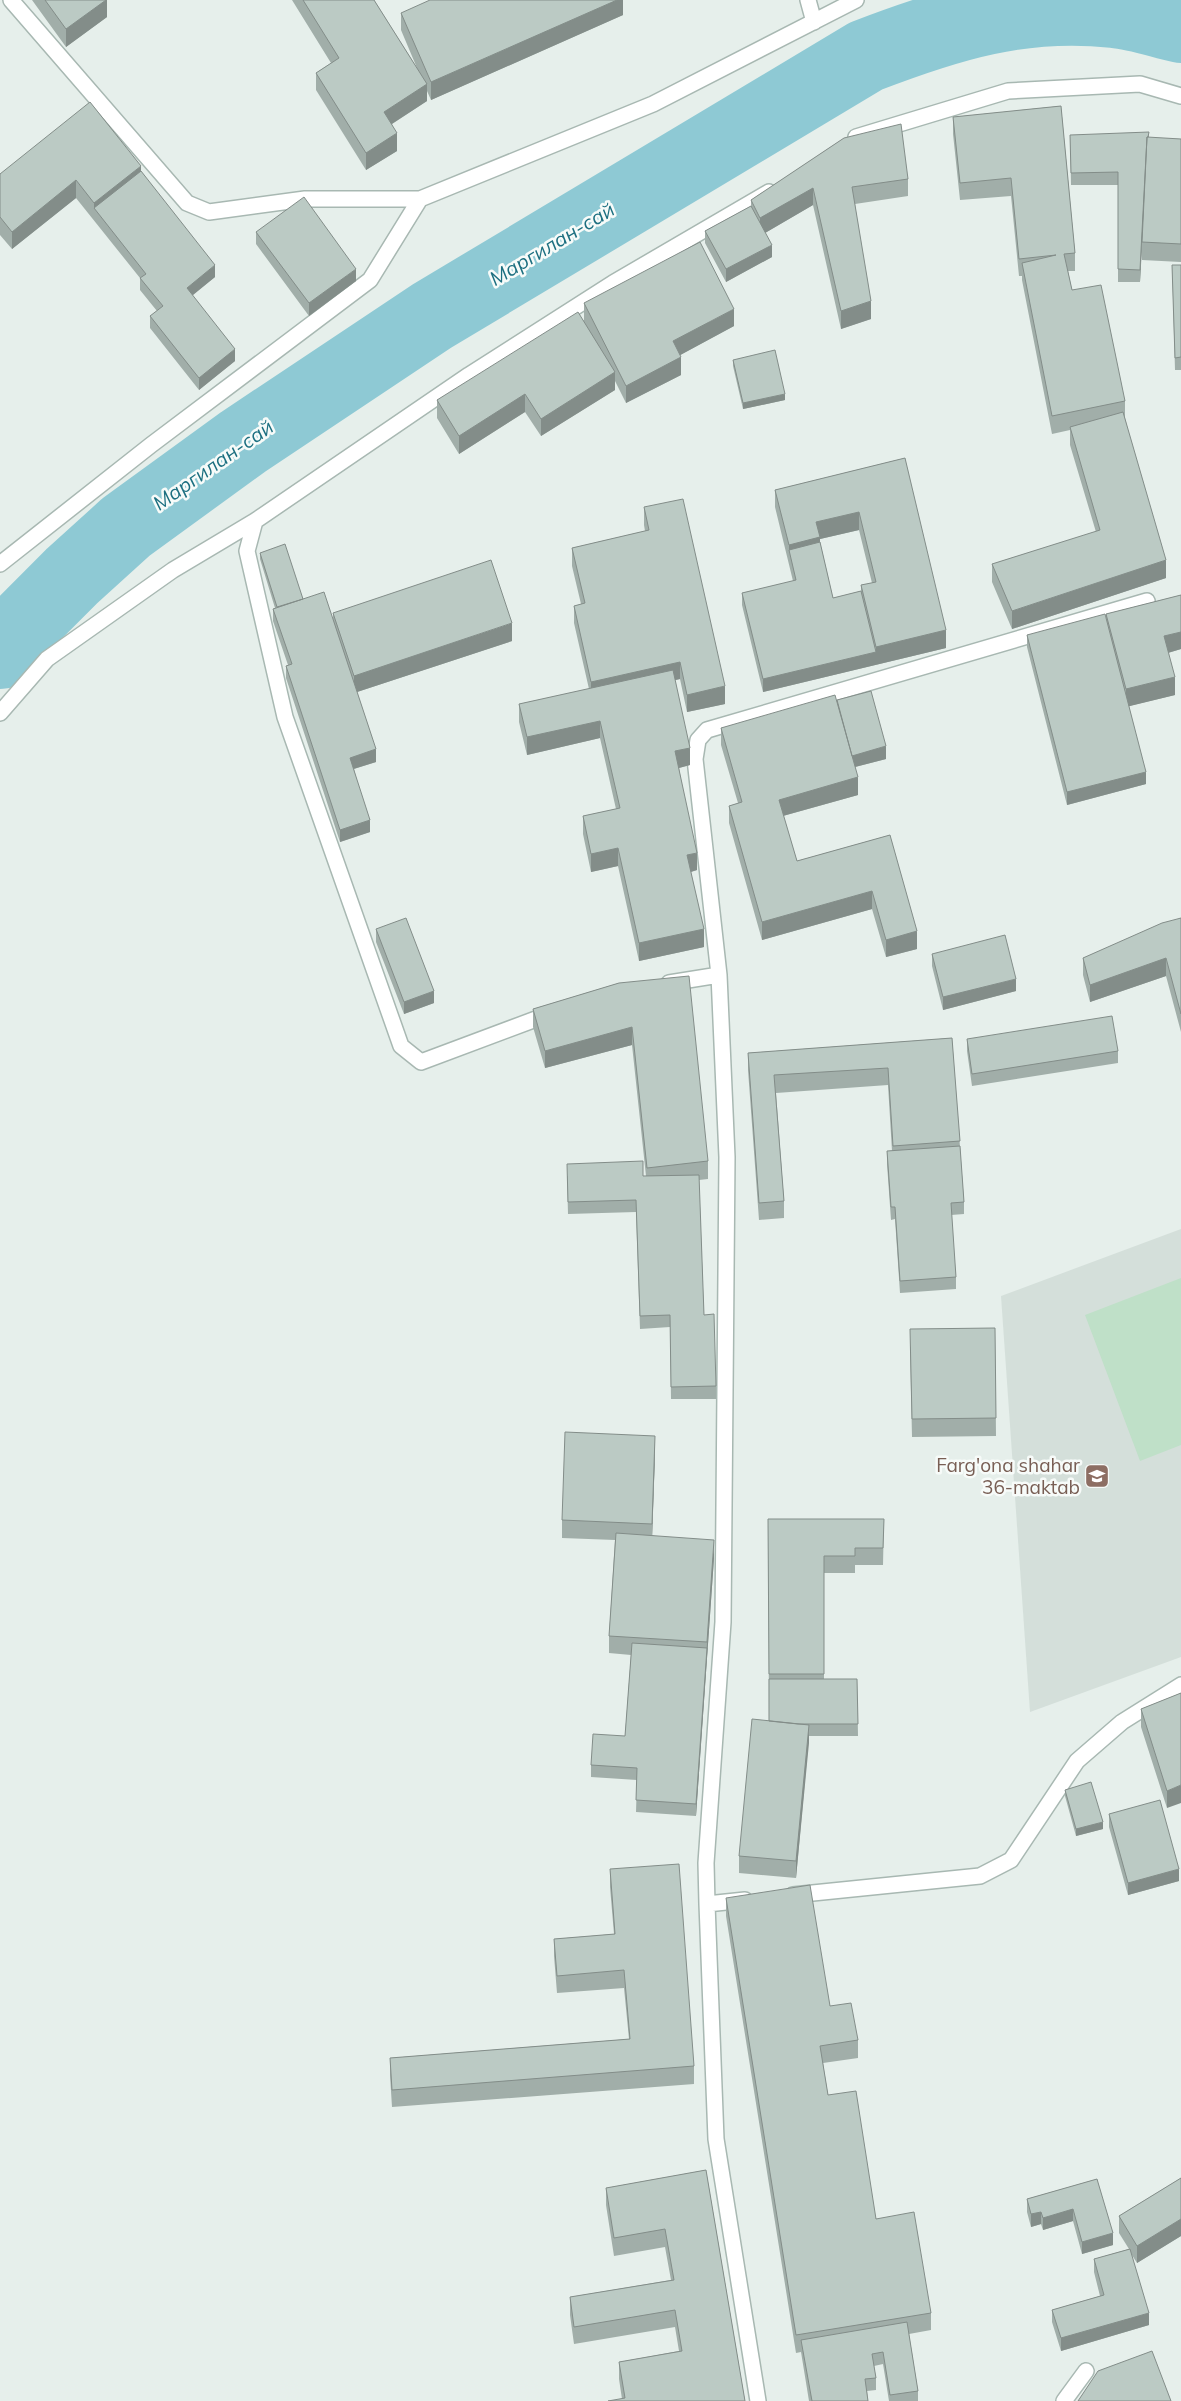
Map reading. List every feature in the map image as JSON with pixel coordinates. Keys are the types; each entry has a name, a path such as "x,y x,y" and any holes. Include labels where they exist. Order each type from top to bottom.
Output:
{"street":[{"path":"11,0 186,203 209,212 305,199 420,200 653,104 856,0"},
{"path":"808,0 814,22"},
{"path":"844,145 859,135 1008,91 1140,84 1181,96"},
{"path":"0,713 47,659 173,570 255,521 469,375 614,284 782,184"},
{"path":"0,564 150,444 370,280 420,200"},
{"path":"255,521 246,551 285,717 401,1046 421,1062 564,1008"},
{"path":"758,2401 716,2139 707,1904 706,1863 723,1622 727,1157 719,975 695,759 698,740 707,730 1147,601"},
{"path":"652,986 719,975"},
{"path":"775,1897 980,1876 1011,1860 1077,1761 1122,1722 1181,1685"},
{"path":"707,1904 756,1899"},
{"path":"1064,2401 1086,2372"}],"shaded area":[{"name":"Farg'ona shahar 36-maktab","path":"1181,1229 1181,1657 1030,1712 1001,1296"}],"green space":[{"path":"1181,1278 1181,1445 1140,1461 1085,1315"}],"building":[{"path":"45,0 106,0 66,29"},
{"path":"303,0 374,0 427,84 384,112 397,133 366,153 316,73 339,58"},
{"path":"430,0 617,0 431,82 401,13"},
{"path":"90,102 141,166 94,203 76,180 12,232 0,217 0,174"},
{"path":"1061,106 1075,253 1064,254 1072,290 1101,285 1125,401 1052,416 1022,263 1056,255 1019,259 1011,178 960,183 953,117"},
{"path":"901,124 908,179 852,187 871,301 841,311 813,188 760,218 751,200 844,138"},
{"path":"1149,132 1147,137 1140,270 1118,269 1118,172 1071,173 1070,135"},
{"path":"1147,137 1181,139 1181,244 1142,242"},
{"path":"141,171 215,265 187,288 235,349 199,378 150,316 163,306 140,278 146,274 94,208"},
{"path":"304,197 356,269 309,303 256,232"},
{"path":"751,206 772,245 726,269 705,231"},
{"path":"700,242 734,309 673,341 681,357 626,386 584,303"},
{"path":"1172,265 1181,265 1181,357 1175,358"},
{"path":"578,312 615,372 541,419 525,394 459,436 437,400"},
{"path":"775,350 785,394 743,403 733,360"},
{"path":"1123,412 1166,560 1012,611 992,564 1100,530 1070,427"},
{"path":"905,458 946,630 876,647 861,585 876,582 859,512 816,522 820,537 789,545 775,490"},
{"path":"683,499 725,686 687,695 680,662 591,682 574,606 585,603 572,548 649,530 644,507"},
{"path":"820,542 833,598 861,591 876,652 763,679 742,593 796,580 789,550"},
{"path":"285,544 303,599 277,607 260,553"},
{"path":"491,560 512,623 354,676 333,613"},
{"path":"324,592 376,749 350,758 370,820 340,830 286,666 292,664 273,609"},
{"path":"1181,595 1181,632 1164,636 1175,677 1126,689 1106,614"},
{"path":"1105,614 1146,772 1067,792 1027,635"},
{"path":"673,670 690,748 675,751 697,853 687,855 704,929 639,943 618,848 591,854 583,816 620,808 600,721 527,737 519,704"},
{"path":"871,691 886,746 852,756 837,700"},
{"path":"835,695 858,777 779,800 797,861 890,835 917,931 886,940 872,891 762,922 729,806 742,802 721,728"},
{"path":"406,918 434,991 404,1002 376,929"},
{"path":"1181,918 1181,1014 1166,958 1090,985 1083,958 1162,923"},
{"path":"1005,935 1016,979 943,997 932,954"},
{"path":"689,976 708,1161 647,1168 632,1027 545,1051 533,1009 619,983"},
{"path":"1112,1016 1118,1051 972,1074 967,1039"},
{"path":"952,1038 960,1141 893,1146 888,1068 774,1075 784,1201 759,1203 748,1053"},
{"path":"960,1146 964,1202 951,1203 956,1277 900,1281 895,1207 891,1207 887,1151"},
{"path":"643,1161 643,1176 699,1175 704,1315 714,1314 716,1386 671,1387 670,1315 640,1316 636,1200 568,1202 567,1164"},
{"path":"995,1328 996,1418 912,1419 910,1329"},
{"path":"565,1432 655,1436 652,1524 562,1520"},
{"path":"768,1519 884,1519 883,1548 855,1548 855,1556 824,1556 824,1674 769,1674"},
{"path":"616,1533 714,1540 707,1642 609,1636"},
{"path":"632,1643 707,1648 696,1804 636,1800 637,1768 591,1765 593,1734 625,1736"},
{"path":"769,1679 857,1679 858,1724 798,1724 769,1721"},
{"path":"1181,1693 1181,1785 1167,1791 1141,1709"},
{"path":"752,1719 809,1725 796,1861 739,1856"},
{"path":"1091,1782 1103,1822 1076,1829 1065,1790"},
{"path":"1160,1800 1179,1869 1128,1883 1109,1814"},
{"path":"679,1864 694,2066 392,2090 390,2058 630,2039 624,1970 557,1976 554,1939 615,1934 610,1869"},
{"path":"810,1885 830,2006 851,2003 858,2040 820,2046 828,2095 856,2091 876,2219 914,2212 931,2313 796,2335 726,1898"},
{"path":"706,2170 745,2401 608,2401 625,2398 619,2362 682,2351 675,2310 574,2327 570,2297 674,2280 665,2229 614,2238 606,2188"},
{"path":"1181,2178 1181,2219 1137,2246 1119,2216"},
{"path":"1097,2179 1113,2233 1082,2242 1073,2209 1043,2218 1041,2212 1031,2214 1027,2199"},
{"path":"1130,2249 1149,2313 1061,2338 1052,2310 1104,2295 1094,2259"},
{"path":"907,2322 918,2391 890,2395 883,2352 872,2354 876,2378 865,2379 868,2401 812,2401 801,2340"},
{"path":"1152,2351 1171,2401 1078,2401 1098,2371"}],"waterway":[{"name":"Маргилан-сай","path":"0,652 22,626 72,576 126,527 243,442 432,316 866,56 957,25 1017,12 1049,9 1122,12 1181,26"}],"place":[{"name":"Farg'ona shahar 36-maktab","path":"1097,1476"}]}
